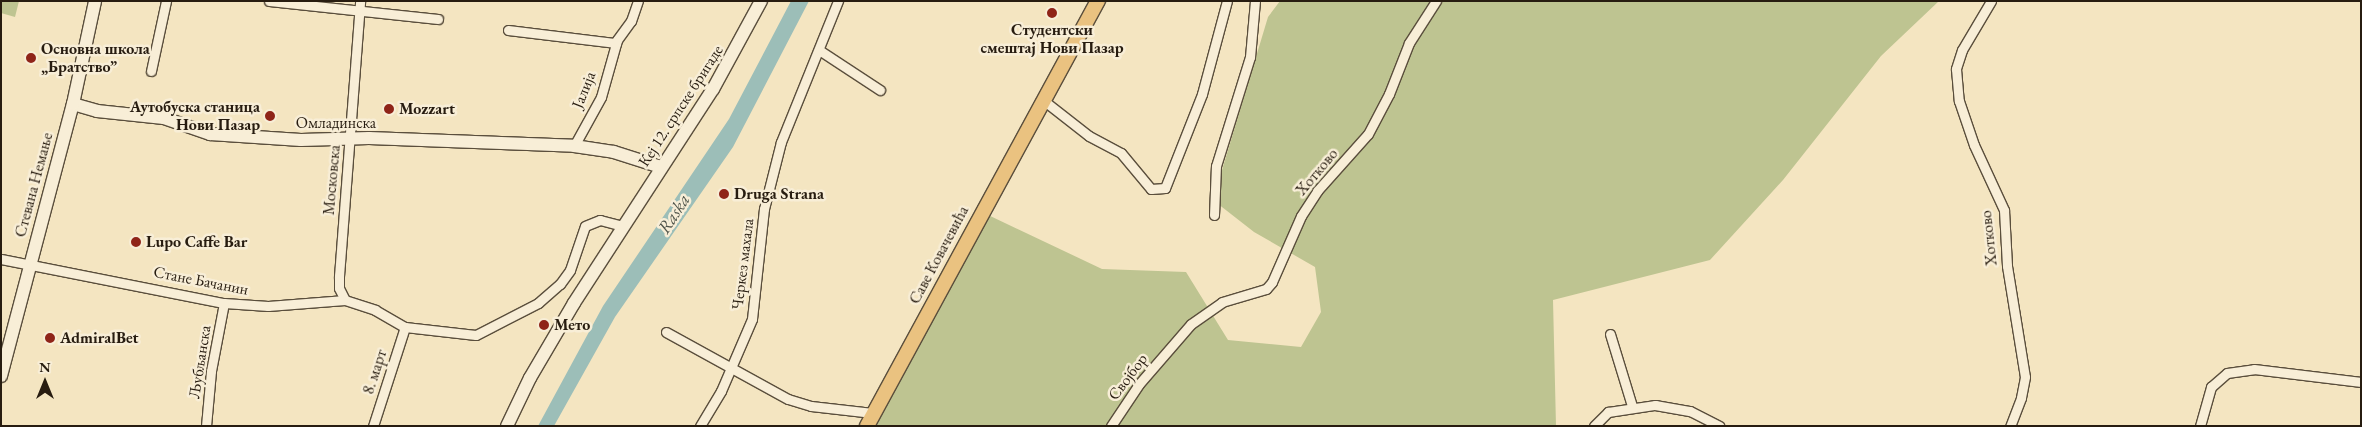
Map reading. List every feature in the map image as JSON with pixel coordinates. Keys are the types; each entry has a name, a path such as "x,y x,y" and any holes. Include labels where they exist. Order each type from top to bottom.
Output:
{"main road":[{"name":"Саве Ковачевића","path":"867,426 1098,1"}],"street":[{"name":"Стевана Немање","path":"1,376 73,104 95,1"},
{"path":"152,71 166,1"},
{"path":"269,1 438,19"},
{"name":"Московска","path":"345,300 339,282 360,1"},
{"name":"Јалија","path":"574,146 603,91 616,44 631,22 638,1"},
{"name":"Кеј 12. српске бригаде","path":"507,426 542,357 623,226 713,89 762,1"},
{"name":"Черкез махала","path":"700,426 721,391 752,319 764,209 781,142 838,1"},
{"path":"1043,100 1088,136 1121,153 1151,189 1165,188 1202,94 1227,1"},
{"path":"1214,215 1216,166 1250,57 1256,1"},
{"name":"Хотково","path":"1171,347 1191,324 1222,302 1266,289 1272,282 1301,216 1317,192 1368,134 1389,94 1409,43 1436,1"},
{"name":"Хотково","path":"1991,1 1962,50 1956,69 1959,101 2004,210 2007,266 2025,377 2021,398 2010,426"},
{"path":"508,30 616,44"},
{"path":"819,50 880,90"},
{"name":"Омладинска","path":"73,104 97,111 164,118 210,134 301,140 351,138 574,146 614,152 661,167"},
{"name":"Стане Бачанин","path":"1,259 224,303 268,306 345,300 375,310 405,327 476,335 508,320 545,298 566,277 585,226 600,220 623,226"},
{"name":"Љубљанска","path":"206,426 211,371 224,303"},
{"name":"8. март","path":"374,426 405,327"},
{"path":"666,332 788,399 811,406 873,413"},
{"path":"1610,334 1632,406"},
{"name":"Својбор","path":"1111,426 1139,384 1171,347"},
{"path":"2200,426 2211,387 2227,373 2254,369 2361,382"},
{"path":"1594,426 1608,412 1632,406 1655,405 1690,411 1719,426"}],"green space":[{"path":"1,1 19,1 15,17 1,13"},
{"path":"1280,1 1939,1 1881,56 1783,180 1710,260 1553,300 1556,426 876,426 986,214 1102,269 1186,272 1228,340 1301,347 1321,312 1315,267 1254,232 1213,200 1268,17"}],"water":[{"name":"Raska","path":"791,1 809,1 733,147 615,317 554,426 538,426 603,306 729,119"}],"place":[{"name":"Студентски смештај Нови Пазар","path":"1052,13"},
{"name":"Основна школа „Братство”","path":"31,58"},
{"name":"Mozzart","path":"389,109"},
{"name":"Аутобуска станица Нови Пазар","path":"270,116"},
{"name":"Druga Strana","path":"724,194"},
{"name":"Lupo Caffe Bar","path":"136,242"},
{"name":"Мето","path":"544,325"},
{"name":"AdmiralBet","path":"50,338"}]}
